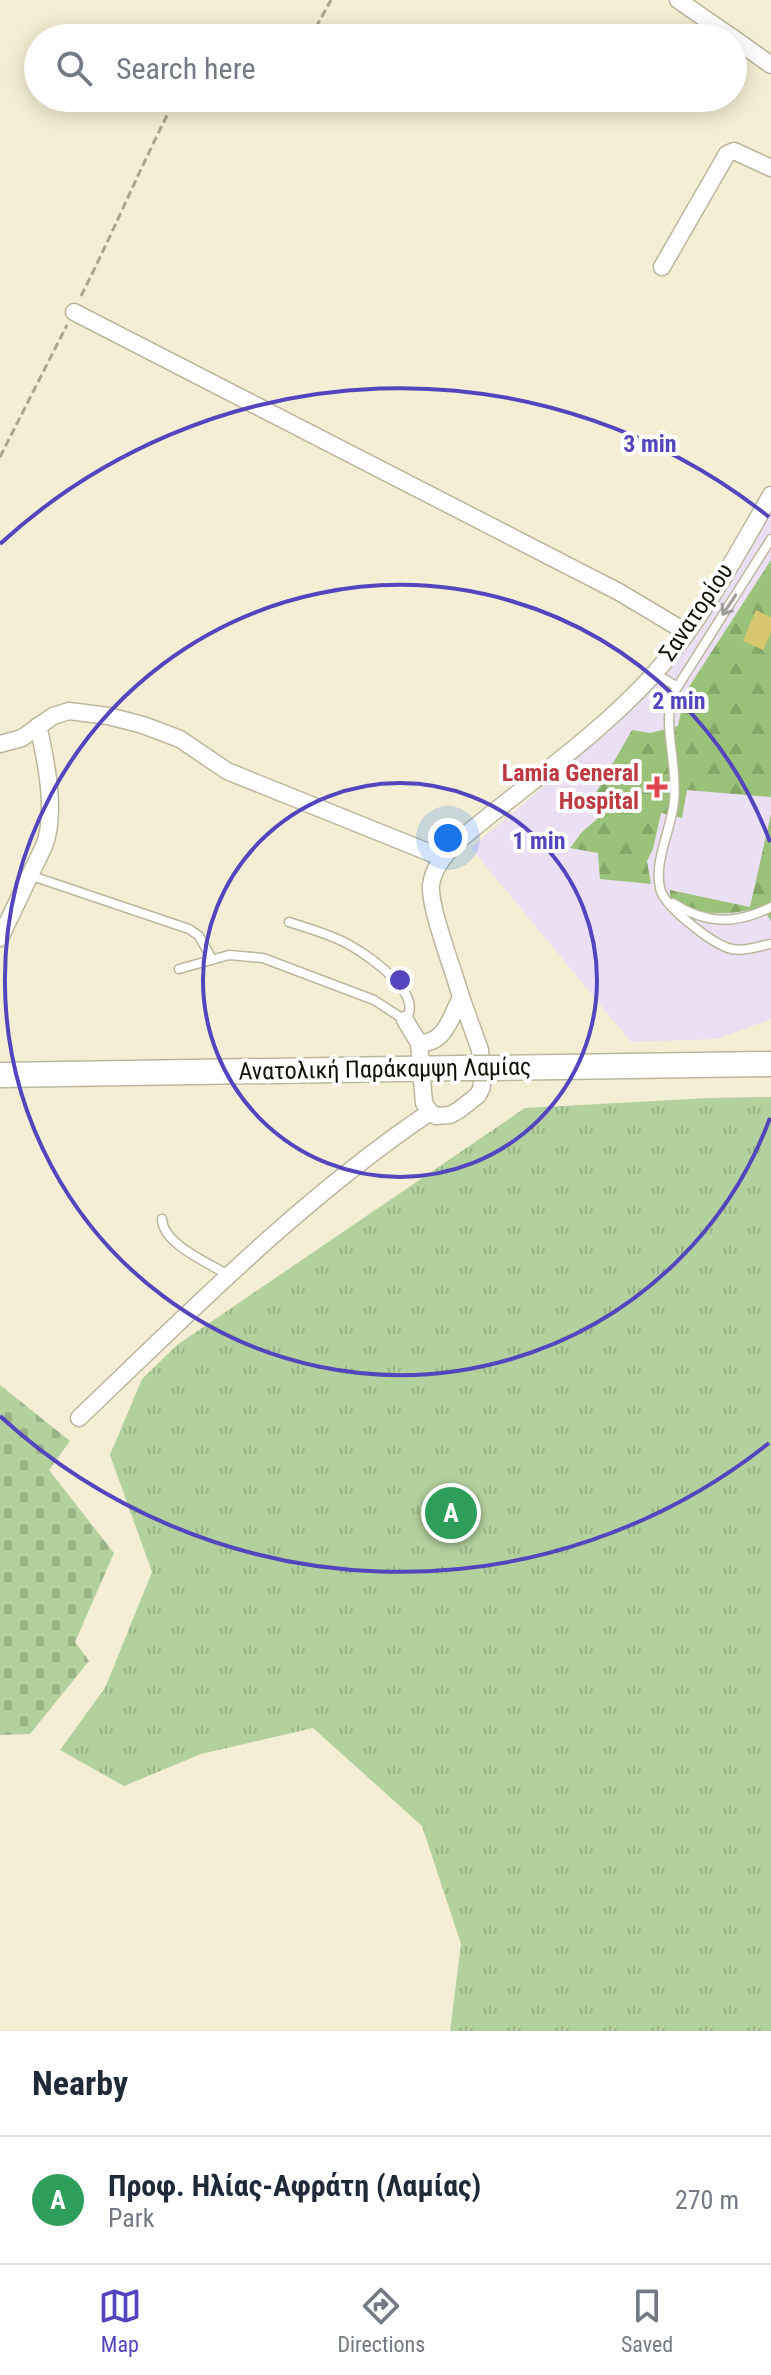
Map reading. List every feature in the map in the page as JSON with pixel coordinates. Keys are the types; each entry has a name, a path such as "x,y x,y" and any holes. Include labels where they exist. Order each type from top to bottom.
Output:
{"main road":[{"name":"Ανατολική Παράκαμψη Λαμίας","path":"0,1075 771,1064"}],"street":[{"path":"678,0 713,24"},
{"path":"747,48 771,65"},
{"path":"662,267 727,154 734,151 771,168"},
{"path":"74,312 619,592 686,632"},
{"name":"Σανατορίου","path":"430,1112 436,1116 450,1115 472,1101 482,1087 480,1050 432,902 432,879 443,858 457,842 585,737 654,673 686,632 771,495"},
{"path":"0,744 22,738 57,714 74,711 159,729 180,739 227,771 443,858"},
{"path":"0,938 49,830 47,779 38,726"},
{"path":"419,1043 438,1039 461,997"},
{"path":"79,1418 151,1347 332,1184 430,1112 424,1103 419,1043 405,1020"}],"lane":[{"path":"771,539 676,686 669,708 674,803 659,869 662,897 681,916 728,948 744,949 771,944"},
{"path":"654,673 676,686"},
{"path":"38,878 189,929 199,936 212,959"},
{"path":"662,897 678,907 722,921 746,918 771,907"},
{"path":"179,969 229,955 282,963 374,1000 405,1020 410,1013 410,1003 395,981 351,946 289,922"},
{"path":"162,1219 162,1227 171,1240 229,1276"}],"path":[{"path":"318,24 331,0"},
{"path":"0,457 74,312 139,169 169,112"}],"shaded area":[{"name":"Lamia General Hospital","path":"771,507 771,1019 717,1039 631,1042 471,848 615,726 651,691 699,629"}],"green space":[{"path":"771,560 771,797 687,790 682,818 661,813 647,861 651,884 600,879 598,853 570,848 582,832 604,813 590,803 632,730 650,733 678,726 685,693"},
{"path":"771,814 771,921 762,907 739,912 703,912 670,899 670,890 750,907"},
{"path":"771,1097 771,2031 450,2031 461,1944 422,1826 313,1728 201,1754 124,1786 60,1750 105,1688 152,1572 110,1455 142,1379 177,1345 525,1108"},
{"path":"0,1385 70,1441 49,1470 114,1553 75,1642 89,1661 30,1734 0,1735"}],"building":[{"path":"756,610 771,617 771,632 763,650 743,641"}],"place":[{"name":"Lamia General Hospital","path":"657,787"},
{"name":"Προφ. Ηλίας-Αφράτη (Λαμίας)","path":"451,1513"}]}
